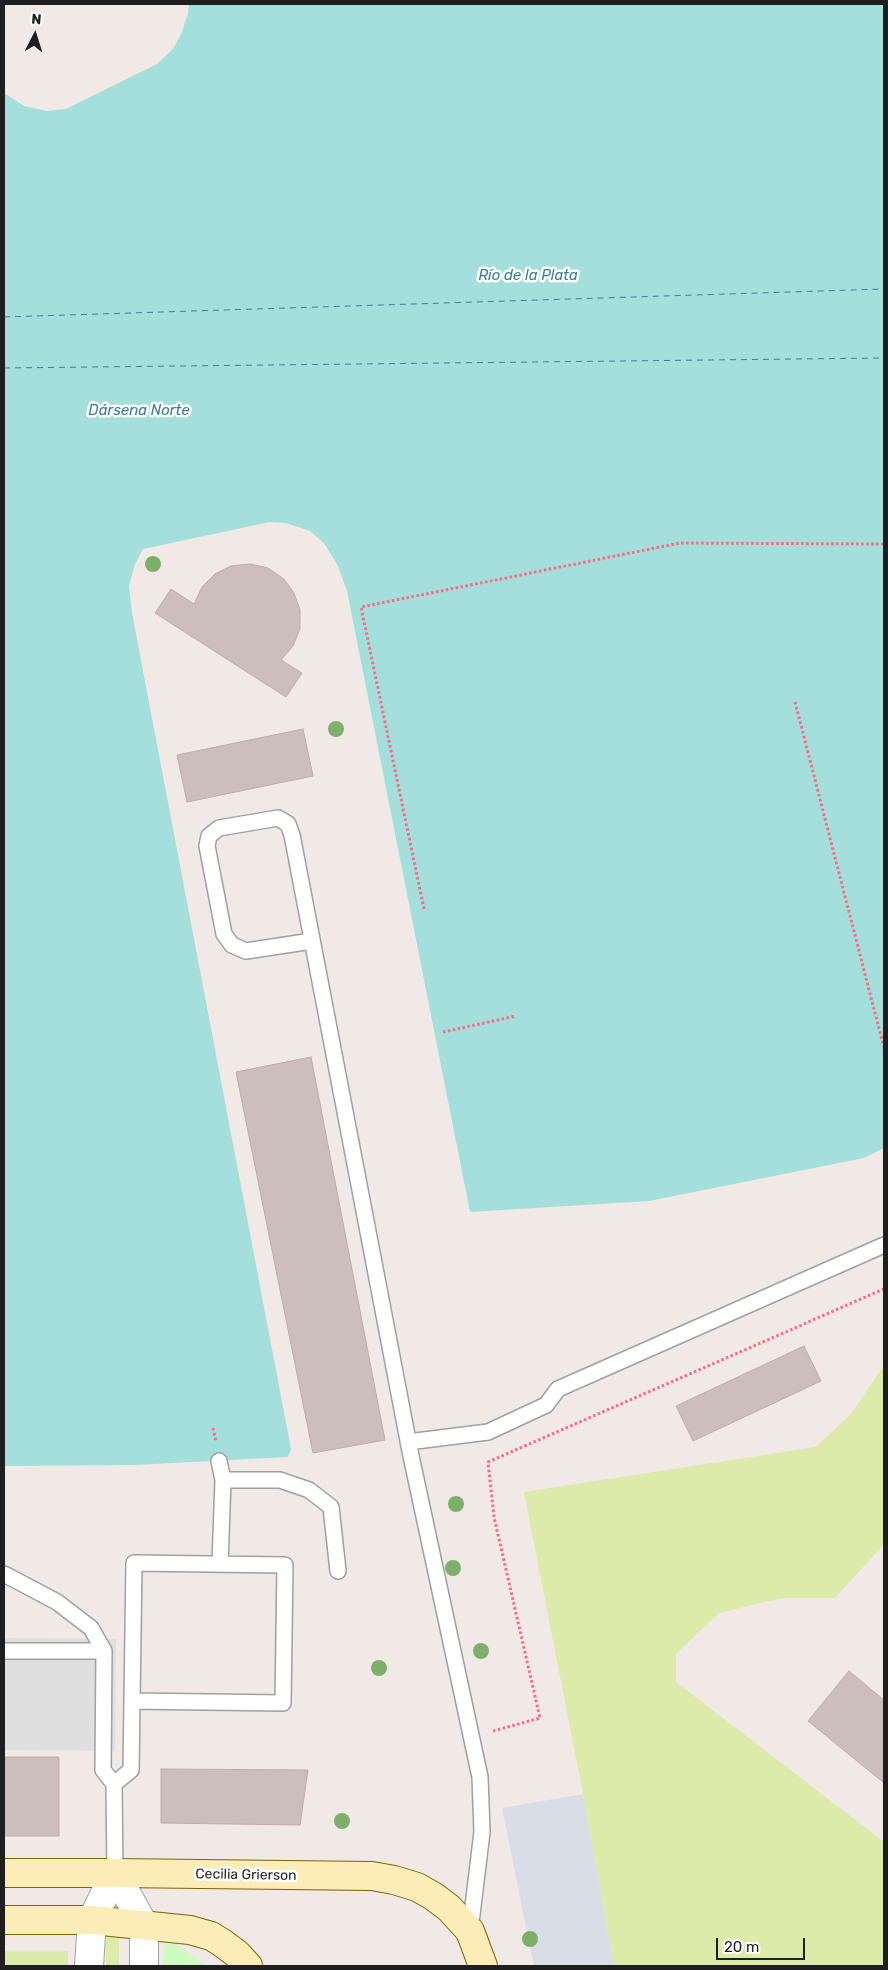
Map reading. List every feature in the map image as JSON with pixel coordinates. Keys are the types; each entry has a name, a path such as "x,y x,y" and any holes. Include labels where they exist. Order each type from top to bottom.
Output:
{"main road":[{"name":"Cecilia Grierson","path":"4,1873 115,1872 372,1876 417,1887 434,1896 449,1908 470,1931"},
{"path":"4,1920 92,1920 190,1930 211,1936 230,1948 248,1966"},
{"path":"470,1931 483,1966"}],"street":[{"path":"89,1966 92,1920 115,1872"},
{"path":"115,1872 144,1925 144,1966"}],"lane":[{"path":"312,941 246,951 232,945 224,934 207,846 209,836 219,828 278,818 288,824 292,835 408,1442 480,1777 482,1832 470,1931"},
{"path":"408,1442 488,1432 546,1405 558,1389 884,1246"},
{"path":"219,1461 222,1480 220,1564"},
{"path":"222,1480 280,1480 309,1490 331,1507 338,1571"},
{"path":"114,1784 130,1770 134,1563 285,1565 283,1703 132,1701"},
{"path":"4,1574 57,1602 91,1628 104,1651 102,1770 114,1784 115,1872"},
{"path":"4,1651 104,1651"}],"path":[{"path":"424,909 362,607 680,544 884,544"},
{"path":"795,702 884,1048"},
{"path":"443,1032 516,1016"},
{"path":"487,1732 540,1718 494,1517 488,1462 884,1289"}],"green space":[{"path":"884,1365 884,1544 835,1598 782,1598 719,1613 676,1654 676,1682 884,1842 884,1966 614,1966 583,1794 524,1492 816,1447 851,1414"},
{"path":"106,1937 119,1937 119,1966 106,1966"},
{"path":"176,1944 207,1966 163,1966 164,1949 166,1945"},
{"path":"4,1951 68,1951 68,1966 4,1966"}],"shaded area":[{"path":"4,1638 116,1639 115,1751 4,1750"},
{"path":"583,1794 614,1966 534,1966 502,1808"}],"water":[{"path":"189,4 884,4 884,1148 864,1158 649,1201 470,1212 347,591 338,566 324,543 310,531 286,523 270,522 143,549 135,564 129,586 132,613 291,1449 288,1457 134,1465 4,1466 4,93 24,106 47,111 66,109 157,64 173,49 182,32"}],"building":[{"path":"250,564 268,568 284,579 294,593 300,610 300,629 293,646 281,660 302,673 286,697 155,613 171,589 194,604 202,587 215,574 231,566"},
{"path":"303,729 313,776 187,802 177,755"},
{"path":"311,1057 385,1440 313,1453 236,1072"},
{"path":"804,1346 821,1381 693,1441 676,1406"},
{"path":"849,1671 884,1700 884,1783 808,1721"},
{"path":"4,1757 59,1757 59,1836 4,1836"},
{"path":"161,1769 308,1770 300,1825 161,1823"}],"ferry route":[{"path":"4,317 884,289"},
{"path":"4,368 884,358"}],"water label":[{"name":"Río de la Plata","path":"528,276"},
{"name":"Dársena Norte","path":"139,411"}]}
